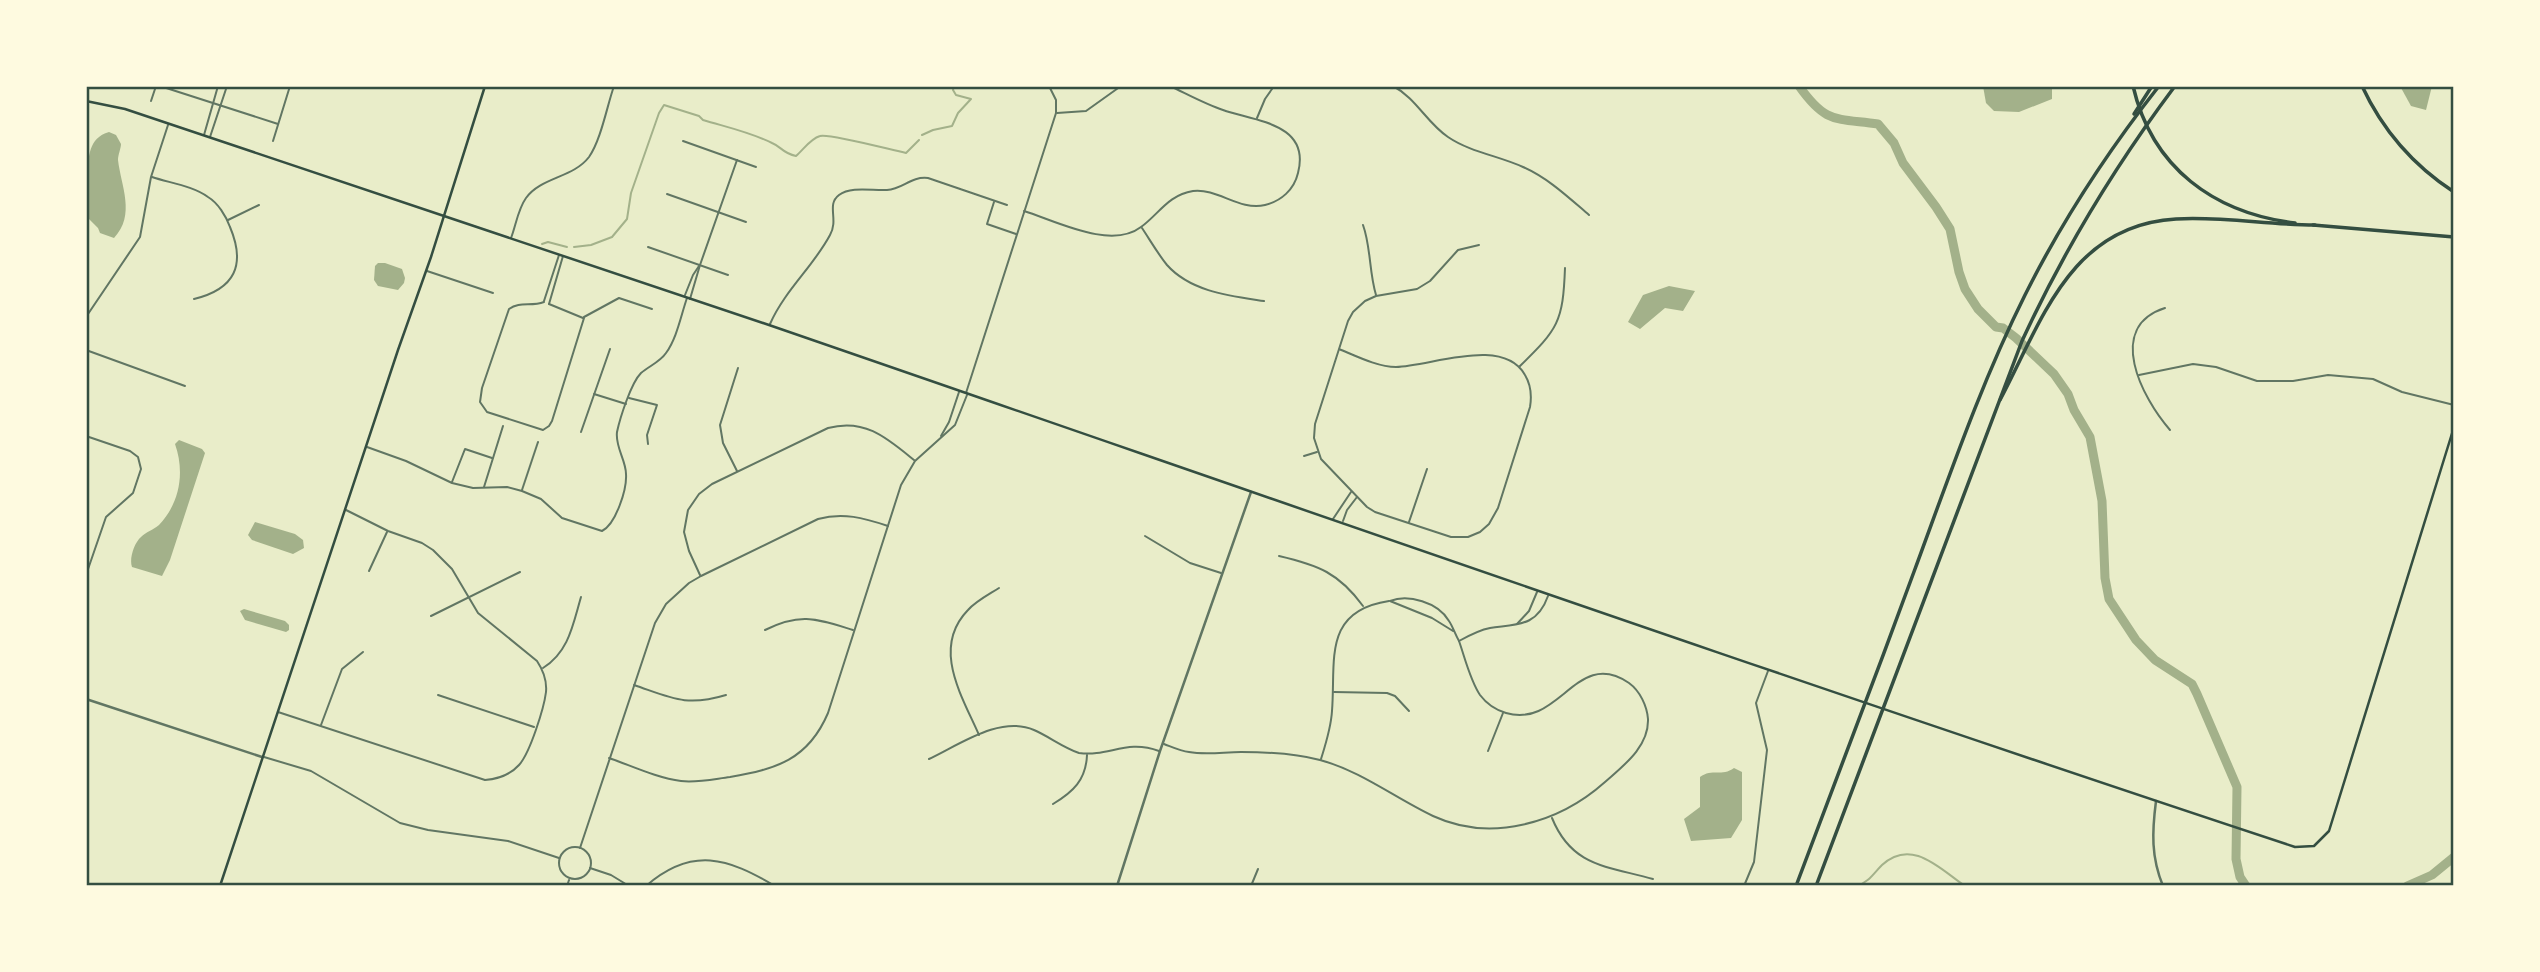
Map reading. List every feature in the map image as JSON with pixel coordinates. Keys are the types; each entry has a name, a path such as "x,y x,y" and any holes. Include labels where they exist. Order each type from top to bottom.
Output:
{"highway":[{"path":"1797,886 1992,367 2018,309 2063,225 2152,86"},
{"path":"2124,131 2159,86"},
{"path":"1817,884 1993,415 2031,321 2092,207 2175,86"},
{"path":"2362,86 2378,115 2401,146 2454,192"},
{"path":"2133,88 2142,116 2154,138 2180,172 2219,201 2257,216 2315,225"},
{"path":"2008,381 2060,284 2077,264 2108,240 2135,227 2161,220 2183,219 2315,225 2454,237"}],"main road":[{"path":"220,886 426,271 485,86"},
{"path":"86,102 125,109 561,255 1343,522 1548,596 2294,847 2314,846 2329,831 2454,427"}],"street":[{"path":"151,101 158,86 278,124"},
{"path":"204,136 218,86"},
{"path":"210,138 226,89 224,86"},
{"path":"273,141 290,86"},
{"path":"511,239 522,205 529,194 579,167 587,159 596,142 614,86"},
{"path":"609,758 673,779 693,782 761,772 783,764 810,743 824,721 901,485 915,461 955,425 967,395 1056,113 1056,100 1049,86"},
{"path":"1056,113 1077,113 1093,108 1121,86"},
{"path":"1024,211 1101,236 1116,237 1141,227 1170,200 1191,192 1208,192 1253,206 1276,201 1284,195 1297,178 1299,169 1294,143 1282,129 1221,109 1170,86"},
{"path":"1257,119 1274,86"},
{"path":"1393,86 1402,91 1438,130 1451,139 1533,172 1589,215"},
{"path":"86,317 139,237 151,177 168,124"},
{"path":"684,141 756,167"},
{"path":"687,298 737,160"},
{"path":"151,177 209,197 228,220 239,256 235,270 228,281 208,296 194,299"},
{"path":"769,326 778,305 835,226 832,208 838,196 848,191 890,190 918,177 1007,205"},
{"path":"667,194 746,222"},
{"path":"995,201 987,225 1017,234"},
{"path":"228,220 259,205"},
{"path":"1363,225 1376,296"},
{"path":"1141,227 1167,264 1191,283 1219,293 1264,301"},
{"path":"1339,349 1389,366 1406,366 1485,354 1503,356 1520,367 1529,384 1530,407 1498,508 1489,524 1480,531 1459,538 1444,536 1375,512 1327,466 1318,452 1314,438 1315,424 1339,349 1353,312 1365,301 1376,296 1417,289 1430,281 1458,250 1479,245"},
{"path":"648,247 728,275"},
{"path":"544,302 561,255"},
{"path":"549,304 561,255"},
{"path":"366,446 452,483 522,491 541,499 562,518 598,531 608,528 613,523 626,475 617,431 628,398 639,375 666,354 673,342 693,275 700,265"},
{"path":"1520,367 1551,335 1559,321 1563,308 1565,268"},
{"path":"426,271 493,293"},
{"path":"584,318 544,302 536,305 520,303 509,309 482,388 480,402 486,412 543,430 547,428 552,421 584,318 590,312 619,298 652,309"},
{"path":"2165,308 2150,313 2134,332 2132,343 2133,357 2154,410 2170,430"},
{"path":"581,432 610,349"},
{"path":"86,350 185,386"},
{"path":"2139,375 2177,365 2193,364 2216,367 2257,381 2293,381 2328,375 2373,379 2402,392 2454,405"},
{"path":"737,472 723,443 720,425 738,368"},
{"path":"940,437 949,422 959,392"},
{"path":"594,394 626,404"},
{"path":"628,398 657,405 647,435 648,444"},
{"path":"701,576 686,541 685,524 688,510 705,489 828,428 840,425 862,426 879,433 915,461"},
{"path":"484,488 503,426"},
{"path":"86,436 130,451 140,462 139,481 134,494 106,517 86,575"},
{"path":"522,491 538,442"},
{"path":"452,483 465,449 492,458"},
{"path":"1304,456 1318,452"},
{"path":"1408,523 1427,469"},
{"path":"1333,519 1352,491"},
{"path":"1117,886 1160,751 1251,492"},
{"path":"1343,522 1347,510 1357,497"},
{"path":"277,712 485,780 503,776 519,765 527,752 546,692 542,668 472,607 452,569 433,550 346,510"},
{"path":"580,848 655,623 666,604 701,576 824,517 853,516 888,526"},
{"path":"369,571 388,531"},
{"path":"1145,536 1190,563 1221,573"},
{"path":"1279,556 1312,565 1334,575 1352,590 1363,607"},
{"path":"431,617 520,572"},
{"path":"979,736 954,678 950,664 950,647 955,630 965,613 999,588"},
{"path":"1516,625 1529,611 1538,592"},
{"path":"1459,641 1482,630 1526,622 1544,606 1548,596"},
{"path":"542,668 557,658 564,647 581,597"},
{"path":"1163,744 1197,753 1278,752 1321,760 1356,774 1446,821 1503,828 1551,817 1589,796 1635,754 1646,733 1648,721 1645,704 1632,686 1617,678 1602,675 1577,682 1541,711 1521,715 1494,708 1479,693 1459,641 1445,615 1432,605 1405,598 1363,607 1345,623 1336,639 1331,723 1321,760"},
{"path":"1390,601 1432,618 1452,631"},
{"path":"765,630 801,617 854,630"},
{"path":"321,726 342,669 363,652"},
{"path":"1744,886 1754,862 1767,750 1756,703 1768,671"},
{"path":"634,685 681,701 692,702 726,695"},
{"path":"1333,692 1387,693 1395,696 1409,711"},
{"path":"438,695 535,728"},
{"path":"86,699 311,771 400,823 428,830 508,841 559,858"},
{"path":"1488,751 1503,712"},
{"path":"929,759 1000,728 1024,727 1064,747 1087,754 1139,745 1160,751"},
{"path":"1054,804 1079,783 1086,770 1087,754"},
{"path":"2156,801 2152,841 2154,859 2163,886"},
{"path":"1551,817 1565,844 1579,856 1653,879"},
{"path":"580,848 589,856 590,868 580,879 569,878 560,870 559,858 566,849 580,848"},
{"path":"646,886 679,866 704,860 744,868 775,886"},
{"path":"590,868 611,875 629,886"},
{"path":"1251,886 1258,869"},
{"path":"567,886 569,878"}],"shaded area":[{"path":"1983,86 2052,86 2052,99 2019,112 1994,111 1986,103"},
{"path":"2400,86 2432,86 2426,110 2411,106"},
{"path":"109,132 116,135 121,144 118,160 126,210 121,229 114,238 100,233 86,216 91,149 97,139"},
{"path":"378,263 402,269 405,278 398,290 378,286 374,280 375,266"},
{"path":"1669,286 1695,291 1683,311 1665,308 1640,329 1628,322 1643,295"},
{"path":"179,440 202,449 205,453 170,560 162,576 132,567 131,560 138,540 159,525 176,497 180,465 175,444"},
{"path":"255,522 295,534 303,540 304,548 293,554 252,540 248,535"},
{"path":"244,609 285,621 289,630 286,632 245,620 240,611"},
{"path":"1734,768 1742,772 1742,820 1731,838 1691,841 1684,819 1700,807 1700,777"}],"waterway":[{"path":"922,135 952,126 958,113 971,99 956,95 954,86"},
{"path":"1799,86 1817,107 1832,117 1878,124 1894,143 1903,163 1950,229 1959,272 1965,289 1978,309 1996,327 2003,328 2016,338 2054,374 2068,394 2090,437 2102,501 2105,578 2109,599 2136,640 2155,660 2192,684 2197,694 2237,787 2236,859 2240,877 2246,886"},
{"path":"574,247 591,245 612,237 627,219 631,193 664,105 755,136 796,156 820,136 847,139 906,153 919,140"},
{"path":"542,244 548,242 567,247"},
{"path":"1857,886 1868,880 1893,857 1904,854 1926,859 1965,886"},
{"path":"2407,886 2432,875 2454,857"}]}
